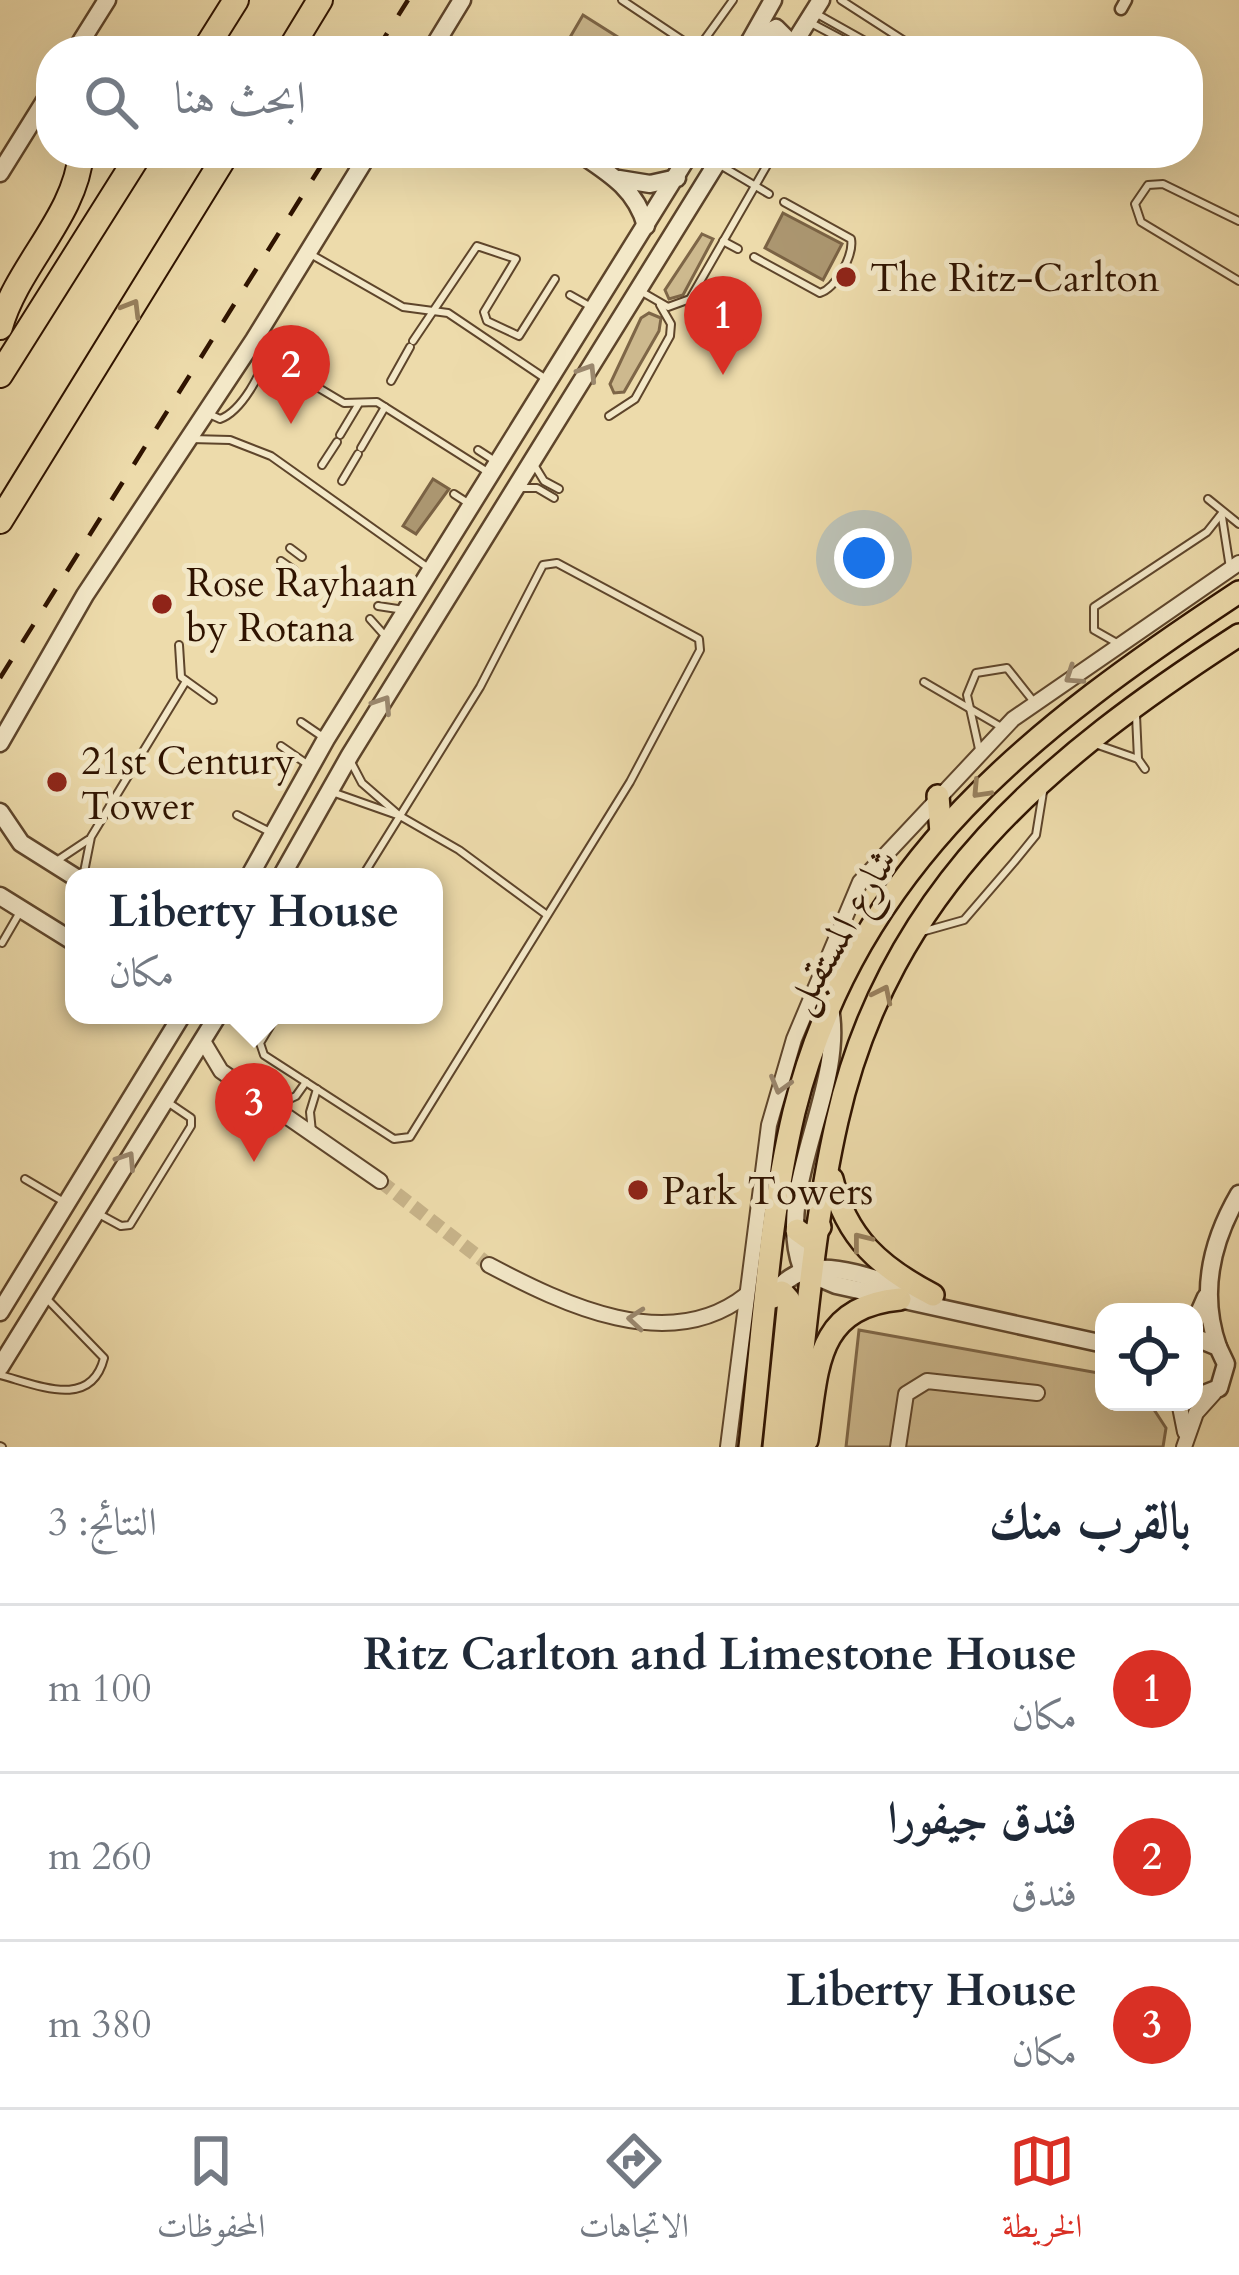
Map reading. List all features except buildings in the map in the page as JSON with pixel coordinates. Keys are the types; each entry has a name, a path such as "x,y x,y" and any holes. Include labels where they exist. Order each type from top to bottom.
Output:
{"highway":[{"path":"213,36 236,0"},
{"path":"298,36 320,0"},
{"path":"0,327 10,298 75,183 78,168"},
{"path":"0,375 131,168"},
{"path":"0,521 217,168"}],"main road":[{"name":"شارع المستقبل","path":"751,1447 794,1112 830,1008 876,923 940,833 998,770 1063,713 1239,592"},
{"name":"شارع المستقبل","path":"792,1447 809,1271 808,1228 862,1041 916,933 974,851 1043,776 1138,699 1239,635"},
{"path":"938,796 940,833"},
{"path":"830,1157 838,1203 861,1244 896,1276 933,1295"},
{"path":"769,1303 782,1292 789,1300 774,1447"},
{"path":"806,1447 820,1357 831,1332 858,1309 899,1299"},
{"path":"730,1447 742,1439 748,1402 757,1390"}],"street":[{"path":"84,36 106,0"},
{"path":"443,36 462,0"},
{"path":"753,36 770,5"},
{"path":"0,173 36,115"},
{"path":"0,743 85,595 206,412 260,348 360,168"},
{"path":"602,168 618,178 637,202 646,226"},
{"path":"254,868 326,739 683,168"},
{"path":"286,868 350,755 718,168"},
{"path":"618,178 650,184 677,178"},
{"path":"730,1447 769,1125 805,1011 866,873 980,751 1034,702 1234,567"},
{"path":"0,812 21,843 65,870"},
{"path":"0,896 65,936"},
{"path":"808,1228 808,1146 832,1052 830,1008"},
{"path":"163,1024 165,1046"},
{"path":"0,1312 7,1285 67,1204 177,1024"},
{"path":"0,1371 213,1024"},
{"path":"203,1041 220,1071 380,1181"},
{"path":"1203,1303 1216,1242 1239,1194"},
{"path":"489,1265 562,1303 609,1316 692,1319 729,1309 746,1295"},
{"path":"809,1271 899,1299 1095,1342"},
{"path":"769,1303 809,1271 933,1295 973,1312"},
{"path":"1185,1442 1226,1372 1227,1356 1208,1290"},
{"path":"1203,1395 1239,1382"},
{"path":"898,1447 906,1394 917,1384 1037,1393"},
{"path":"1180,1411 1185,1442"}],"lane":[{"path":"622,0 676,36"},
{"path":"707,36 733,0"},
{"path":"841,0 897,36"},
{"path":"812,16 837,36"},
{"path":"812,16 853,36"},
{"path":"736,168 769,194"},
{"path":"700,320 690,312 690,299 765,168"},
{"path":"1239,221 1163,184 1148,185 1135,204 1141,222 1239,281"},
{"path":"754,257 816,291 831,288 853,247 850,239 784,202"},
{"path":"723,241 738,249"},
{"path":"391,381 481,244 516,259 484,312 487,321 513,336 520,333 555,279"},
{"path":"309,253 403,307 436,309 549,381"},
{"path":"638,290 674,308 690,299"},
{"path":"570,295 594,309"},
{"path":"609,416 633,401 670,336 671,324 658,302"},
{"path":"260,348 344,403 372,401 494,468"},
{"path":"322,465 358,405"},
{"path":"342,481 385,407"},
{"path":"188,440 230,440 272,456 412,552 429,574"},
{"path":"478,450 494,468"},
{"path":"532,461 544,481 559,489"},
{"path":"516,489 531,487 554,498"},
{"path":"454,494 471,506"},
{"path":"1208,500 1239,524"},
{"path":"1222,513 1234,567"},
{"path":"1120,644 1097,634 1090,622 1094,607 1207,532 1222,513"},
{"path":"290,548 302,557"},
{"path":"281,562 294,570"},
{"path":"273,1024 261,1052 394,1139 407,1139 647,753 700,650 696,636 556,563 543,565 480,687 368,868"},
{"path":"378,606 408,609"},
{"path":"370,619 388,641"},
{"path":"179,645 179,674 213,700"},
{"path":"980,751 970,710 972,676 993,667 1017,674 1034,702"},
{"path":"82,868 91,837 186,681"},
{"path":"924,682 1004,728"},
{"path":"1138,699 1138,759 1145,769"},
{"path":"301,722 326,739"},
{"path":"1083,742 1138,759"},
{"path":"281,746 310,766"},
{"path":"350,755 362,783 400,816"},
{"path":"916,933 964,920 1014,862 1041,820 1043,776"},
{"path":"328,792 348,794 400,816 459,850 548,916"},
{"path":"237,815 272,833"},
{"path":"52,863 91,837"},
{"path":"2,943 21,909"},
{"path":"272,1106 291,1100 306,1082"},
{"path":"313,1135 310,1112 317,1089"},
{"path":"94,1211 121,1226 131,1222 192,1124 166,1101"},
{"path":"25,1179 67,1204"},
{"path":"0,1371 65,1392 82,1390 100,1375 104,1358 96,1344 43,1296"}],"shaded area":[{"path":"583,15 616,36 571,36"},
{"path":"783,213 842,244 823,280 765,248"},
{"path":"702,234 713,239 683,295 669,299 665,290"},
{"path":"649,313 661,318 659,331 624,392 614,393 610,384 641,318"},
{"path":"433,479 449,489 416,534 403,526"},
{"path":"859,1330 1095,1372 1095,1411 1155,1411 1166,1428 1163,1447 846,1447"}],"tunnel":[{"path":"380,1181 489,1265"}],"railway":[{"path":"385,36 408,0"},
{"path":"0,678 320,168"}],"place":[{"name":"The Ritz-Carlton","path":"846,277"},
{"name":"Ritz Carlton and Limestone House","path":"723,375"},
{"name":"فندق جيفورا","path":"291,424"},
{"name":"Rose Rayhaan by Rotana","path":"162,604"},
{"name":"21st Century Tower","path":"57,782"},
{"name":"Liberty House","path":"254,1162"},
{"name":"Park Towers","path":"638,1190"}]}
